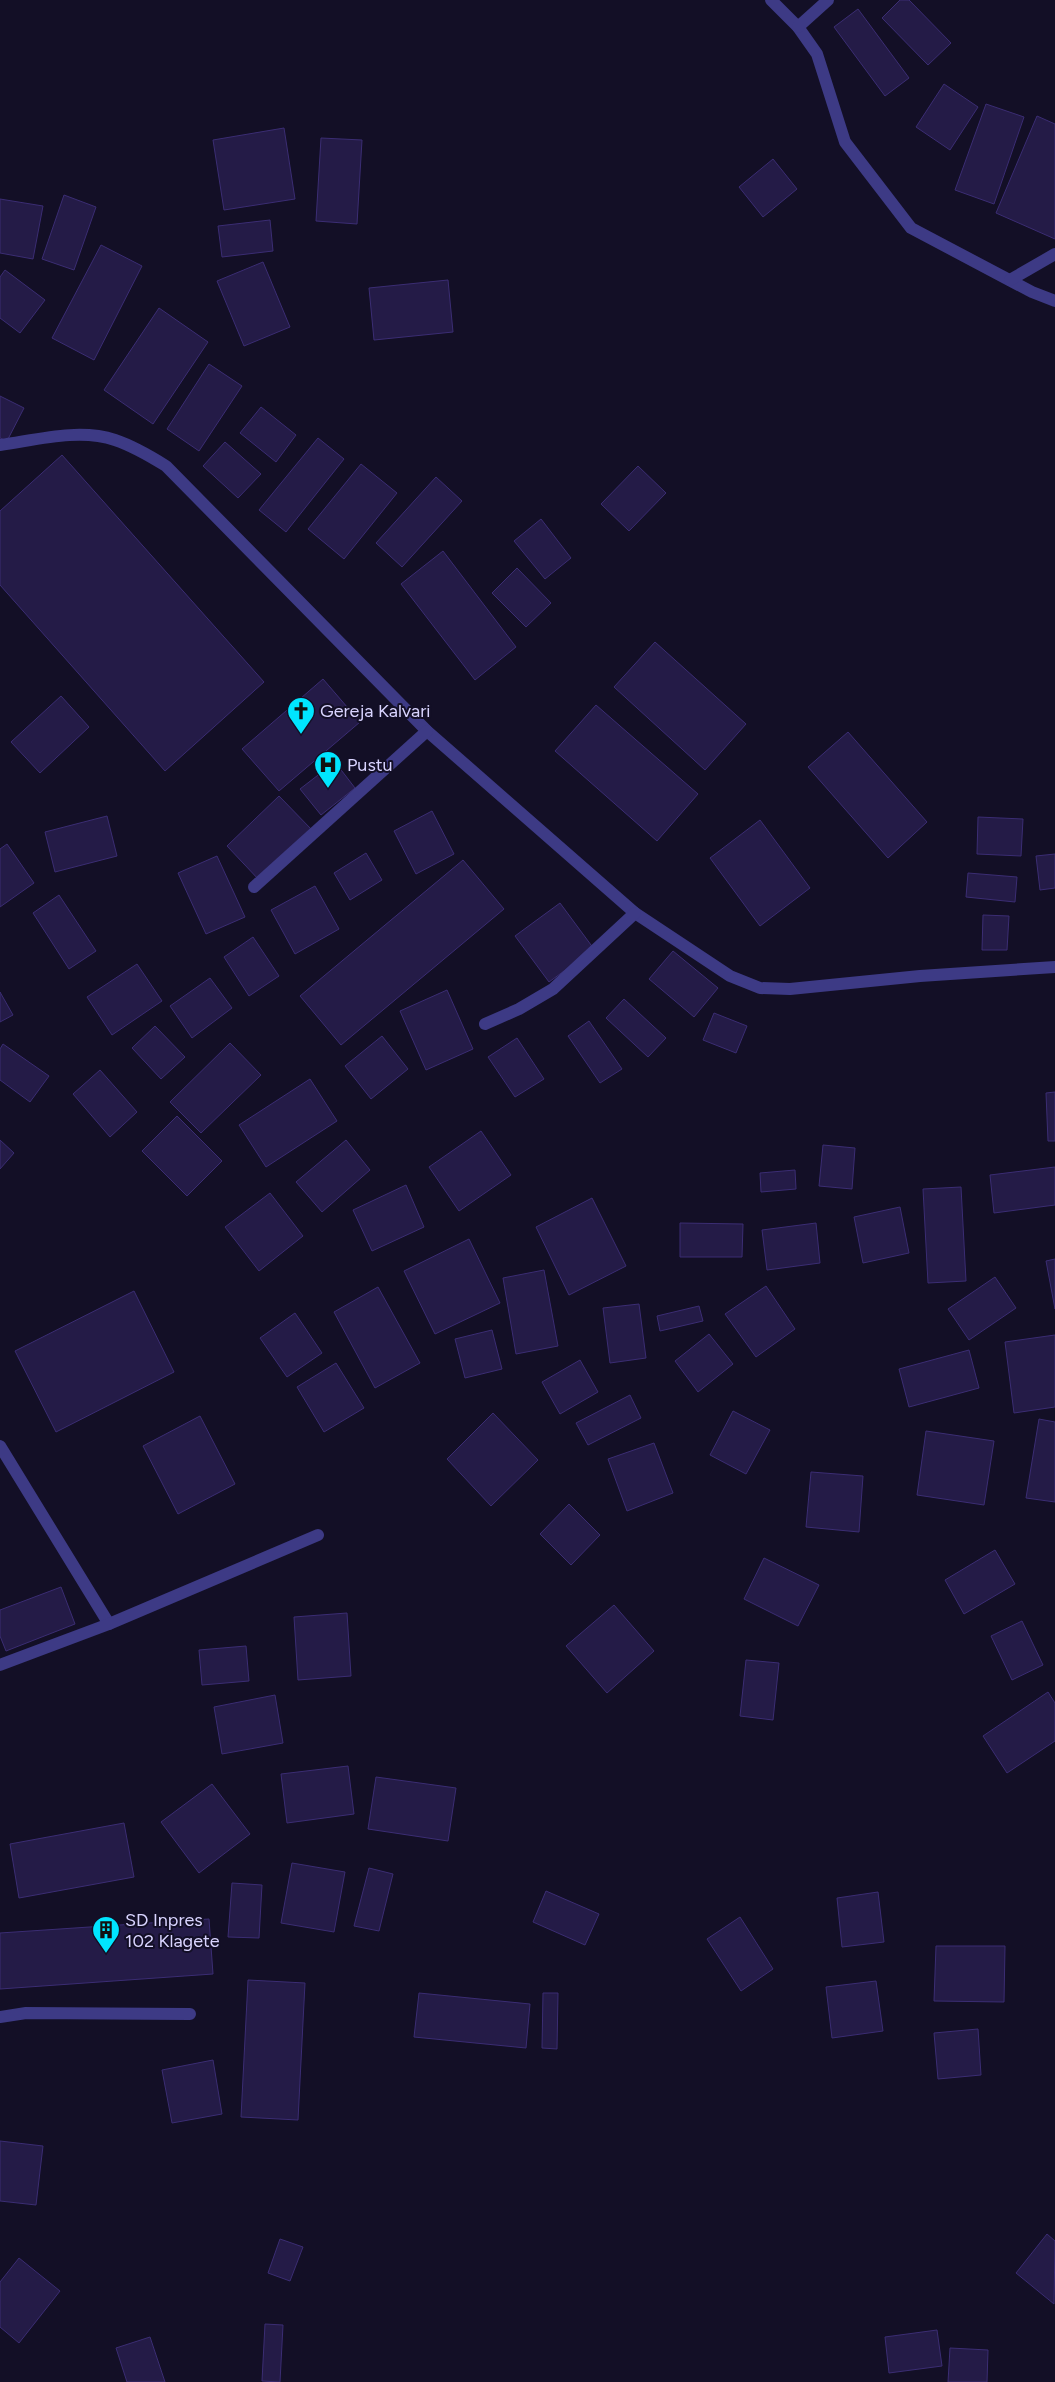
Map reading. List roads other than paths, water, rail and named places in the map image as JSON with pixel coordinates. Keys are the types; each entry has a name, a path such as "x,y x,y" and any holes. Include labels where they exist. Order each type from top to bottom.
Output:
{"street":[{"path":"771,0 798,27 817,54 844,142 911,228 1010,280 1055,301"},
{"path":"798,27 828,0"},
{"path":"1010,280 1055,254"},
{"path":"0,445 66,436 88,436 113,440 144,453 166,466 427,731 634,913 730,976 760,988 790,989 920,976 1055,967"},
{"path":"254,887 427,731"},
{"path":"485,1024 519,1009 553,988 634,913"},
{"path":"0,1446 109,1624"},
{"path":"0,1665 109,1624 318,1535"},
{"path":"0,2017 26,2013 190,2014"}],"place":[{"name":"Gereja Kalvari","path":"301,735"},
{"name":"Pustu","path":"328,789"},
{"name":"SD Inpres 102 Klagete","path":"106,1954"}]}
